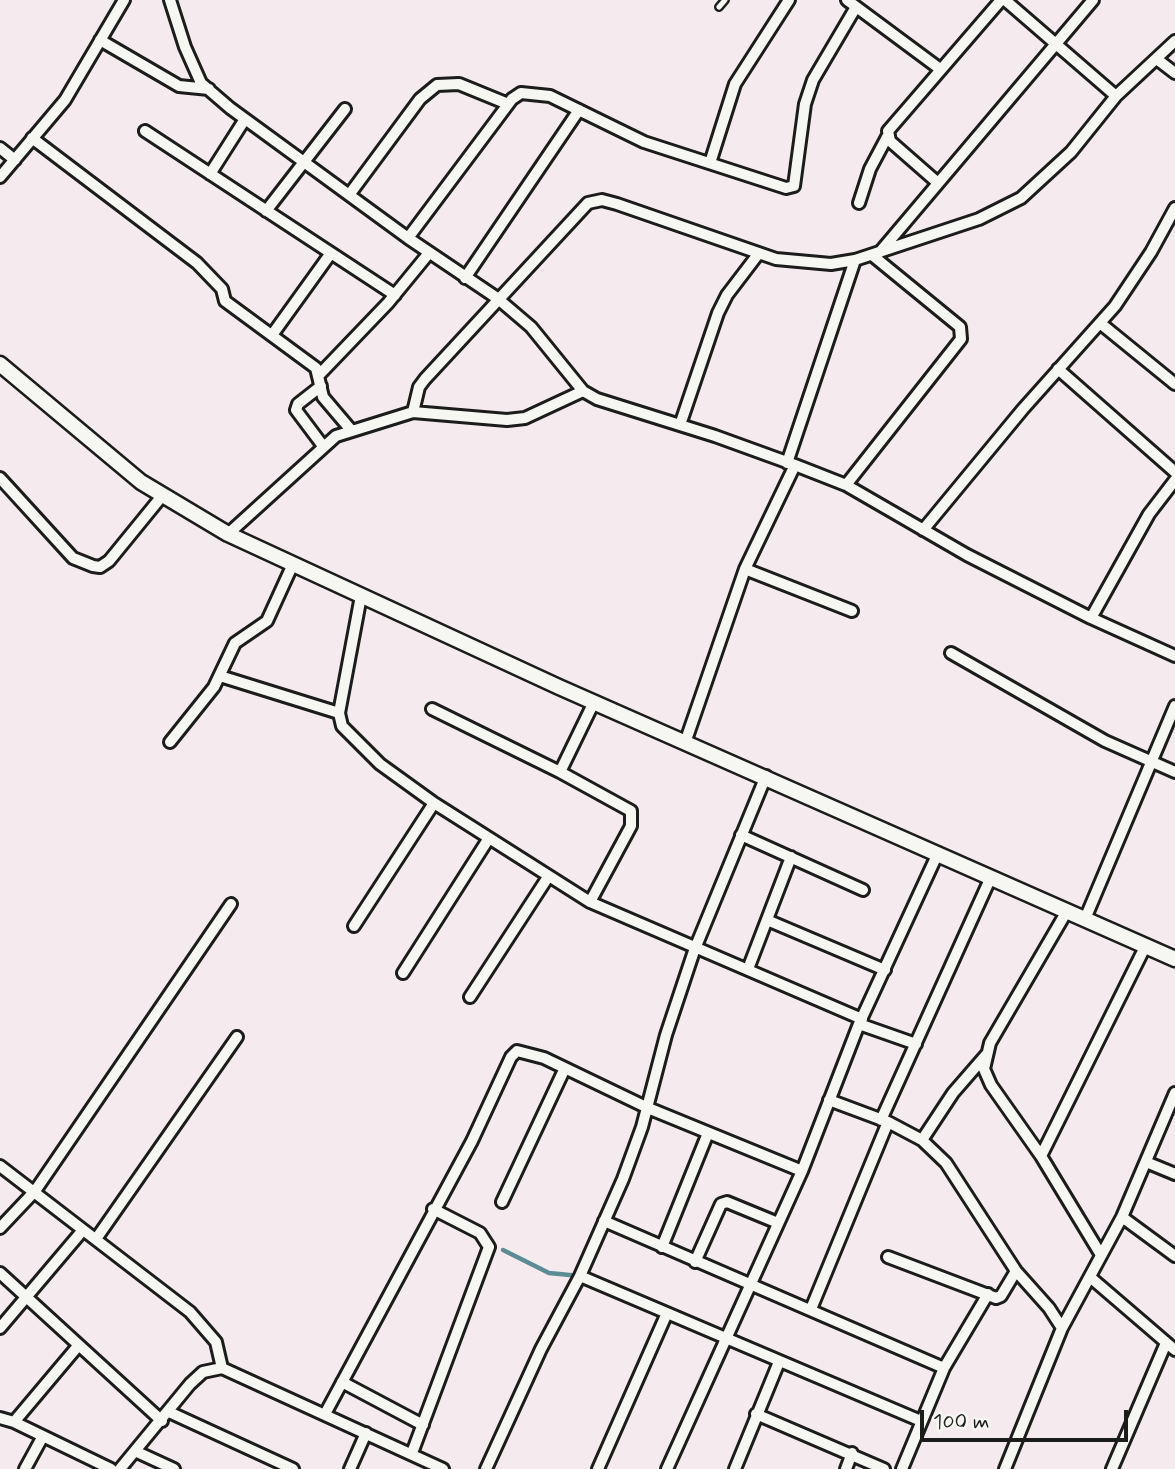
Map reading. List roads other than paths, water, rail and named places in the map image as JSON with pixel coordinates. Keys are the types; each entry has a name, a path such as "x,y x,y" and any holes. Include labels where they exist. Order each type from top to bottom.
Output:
{"street":[{"path":"0,177 65,100 124,0"},
{"path":"170,0 191,65 209,89 245,119 408,239 497,298 531,327 583,391 597,399 680,425 846,485 923,530 1091,618 1175,656"},
{"path":"710,163 735,84 789,0"},
{"path":"859,203 870,169 890,128 940,68 1003,0 1116,96"},
{"path":"876,254 1093,0"},
{"path":"408,239 508,104 522,93 550,96 644,142 786,188 794,186 805,104 813,80 851,4 940,68"},
{"path":"100,40 179,86 209,89"},
{"path":"413,412 419,387 497,298 594,200 617,204 759,253 808,264 855,260 979,219 1021,198 1071,152 1116,96 1175,41"},
{"path":"1157,60 1175,73"},
{"path":"349,195 420,99 437,85 459,84 508,104"},
{"path":"266,211 345,109"},
{"path":"465,278 579,110"},
{"path":"210,174 245,119"},
{"path":"145,131 395,295"},
{"path":"887,136 938,183"},
{"path":"32,138 197,262 222,289 225,301 316,368 323,397 351,430"},
{"path":"0,148 15,160"},
{"path":"923,530 1134,281 1175,208"},
{"path":"272,335 331,253"},
{"path":"323,446 296,410 298,404 429,253"},
{"path":"680,425 718,313 727,295 759,253"},
{"path":"846,485 961,338 960,327 876,254"},
{"path":"686,740 745,569 791,464 855,260"},
{"path":"1100,323 1175,384"},
{"path":"0,364 141,482 228,534 594,702 686,740 1175,959"},
{"path":"1058,369 1175,472"},
{"path":"228,534 323,446 351,430 413,412 525,418 583,391"},
{"path":"0,478 73,558 100,567 109,561 162,496"},
{"path":"1091,618 1149,514 1175,480"},
{"path":"170,742 209,696 235,643 267,621 293,564"},
{"path":"745,569 852,611"},
{"path":"361,596 339,713 342,726 380,764 434,803 590,902 916,1044"},
{"path":"951,653 1105,741 1175,772"},
{"path":"220,676 339,713"},
{"path":"560,772 594,702"},
{"path":"1085,919 1175,706"},
{"path":"432,709 623,805 633,817 631,826 590,902"},
{"path":"486,1469 541,1349 580,1276 604,1222 648,1108 666,1035 696,946 766,776"},
{"path":"354,926 434,803"},
{"path":"741,835 863,890"},
{"path":"403,972 489,838"},
{"path":"667,1469 802,1171 861,1021 938,853"},
{"path":"748,969 791,857"},
{"path":"470,997 548,877"},
{"path":"811,1308 916,1044 991,877"},
{"path":"0,1228 35,1191 230,904"},
{"path":"1067,911 990,1043 984,1069 991,1085 1041,1156 1101,1255"},
{"path":"767,919 885,970"},
{"path":"1041,1156 1146,946"},
{"path":"96,1239 237,1037"},
{"path":"325,1414 517,1052 529,1052 648,1108 802,1171"},
{"path":"922,1140 953,1093 986,1055"},
{"path":"502,1202 565,1068"},
{"path":"1005,1469 1062,1328 1122,1217 1175,1093"},
{"path":"829,1100 885,1121 922,1140 946,1163 1016,1270 1049,1308 1062,1328"},
{"path":"662,1247 708,1133"},
{"path":"1146,1162 1175,1174"},
{"path":"0,1166 161,1288 208,1330 216,1342 222,1368"},
{"path":"695,1262 721,1204 727,1202 778,1223"},
{"path":"412,1454 489,1247 487,1239 480,1233 433,1209"},
{"path":"1122,1217 1175,1256"},
{"path":"604,1222 750,1287 811,1308 944,1368"},
{"path":"0,1328 83,1230"},
{"path":"888,1257 1001,1297 1016,1270"},
{"path":"0,1273 78,1346 165,1416 293,1469"},
{"path":"580,1276 921,1421"},
{"path":"1090,1277 1170,1346 1112,1469"},
{"path":"902,1469 944,1368 988,1294"},
{"path":"598,1469 667,1313"},
{"path":"15,1422 78,1346"},
{"path":"735,1469 779,1362"},
{"path":"120,1469 203,1371 222,1368 443,1469"},
{"path":"342,1382 423,1424"},
{"path":"756,1414 884,1469"},
{"path":"0,1418 15,1422 111,1469"},
{"path":"350,1469 366,1433"},
{"path":"25,1469 43,1436"},
{"path":"137,1452 174,1469"},
{"path":"846,1469 852,1453"}],"lane":[{"path":"719,7 725,0"}],"waterway":[{"path":"503,1250 549,1273 580,1276"}]}
